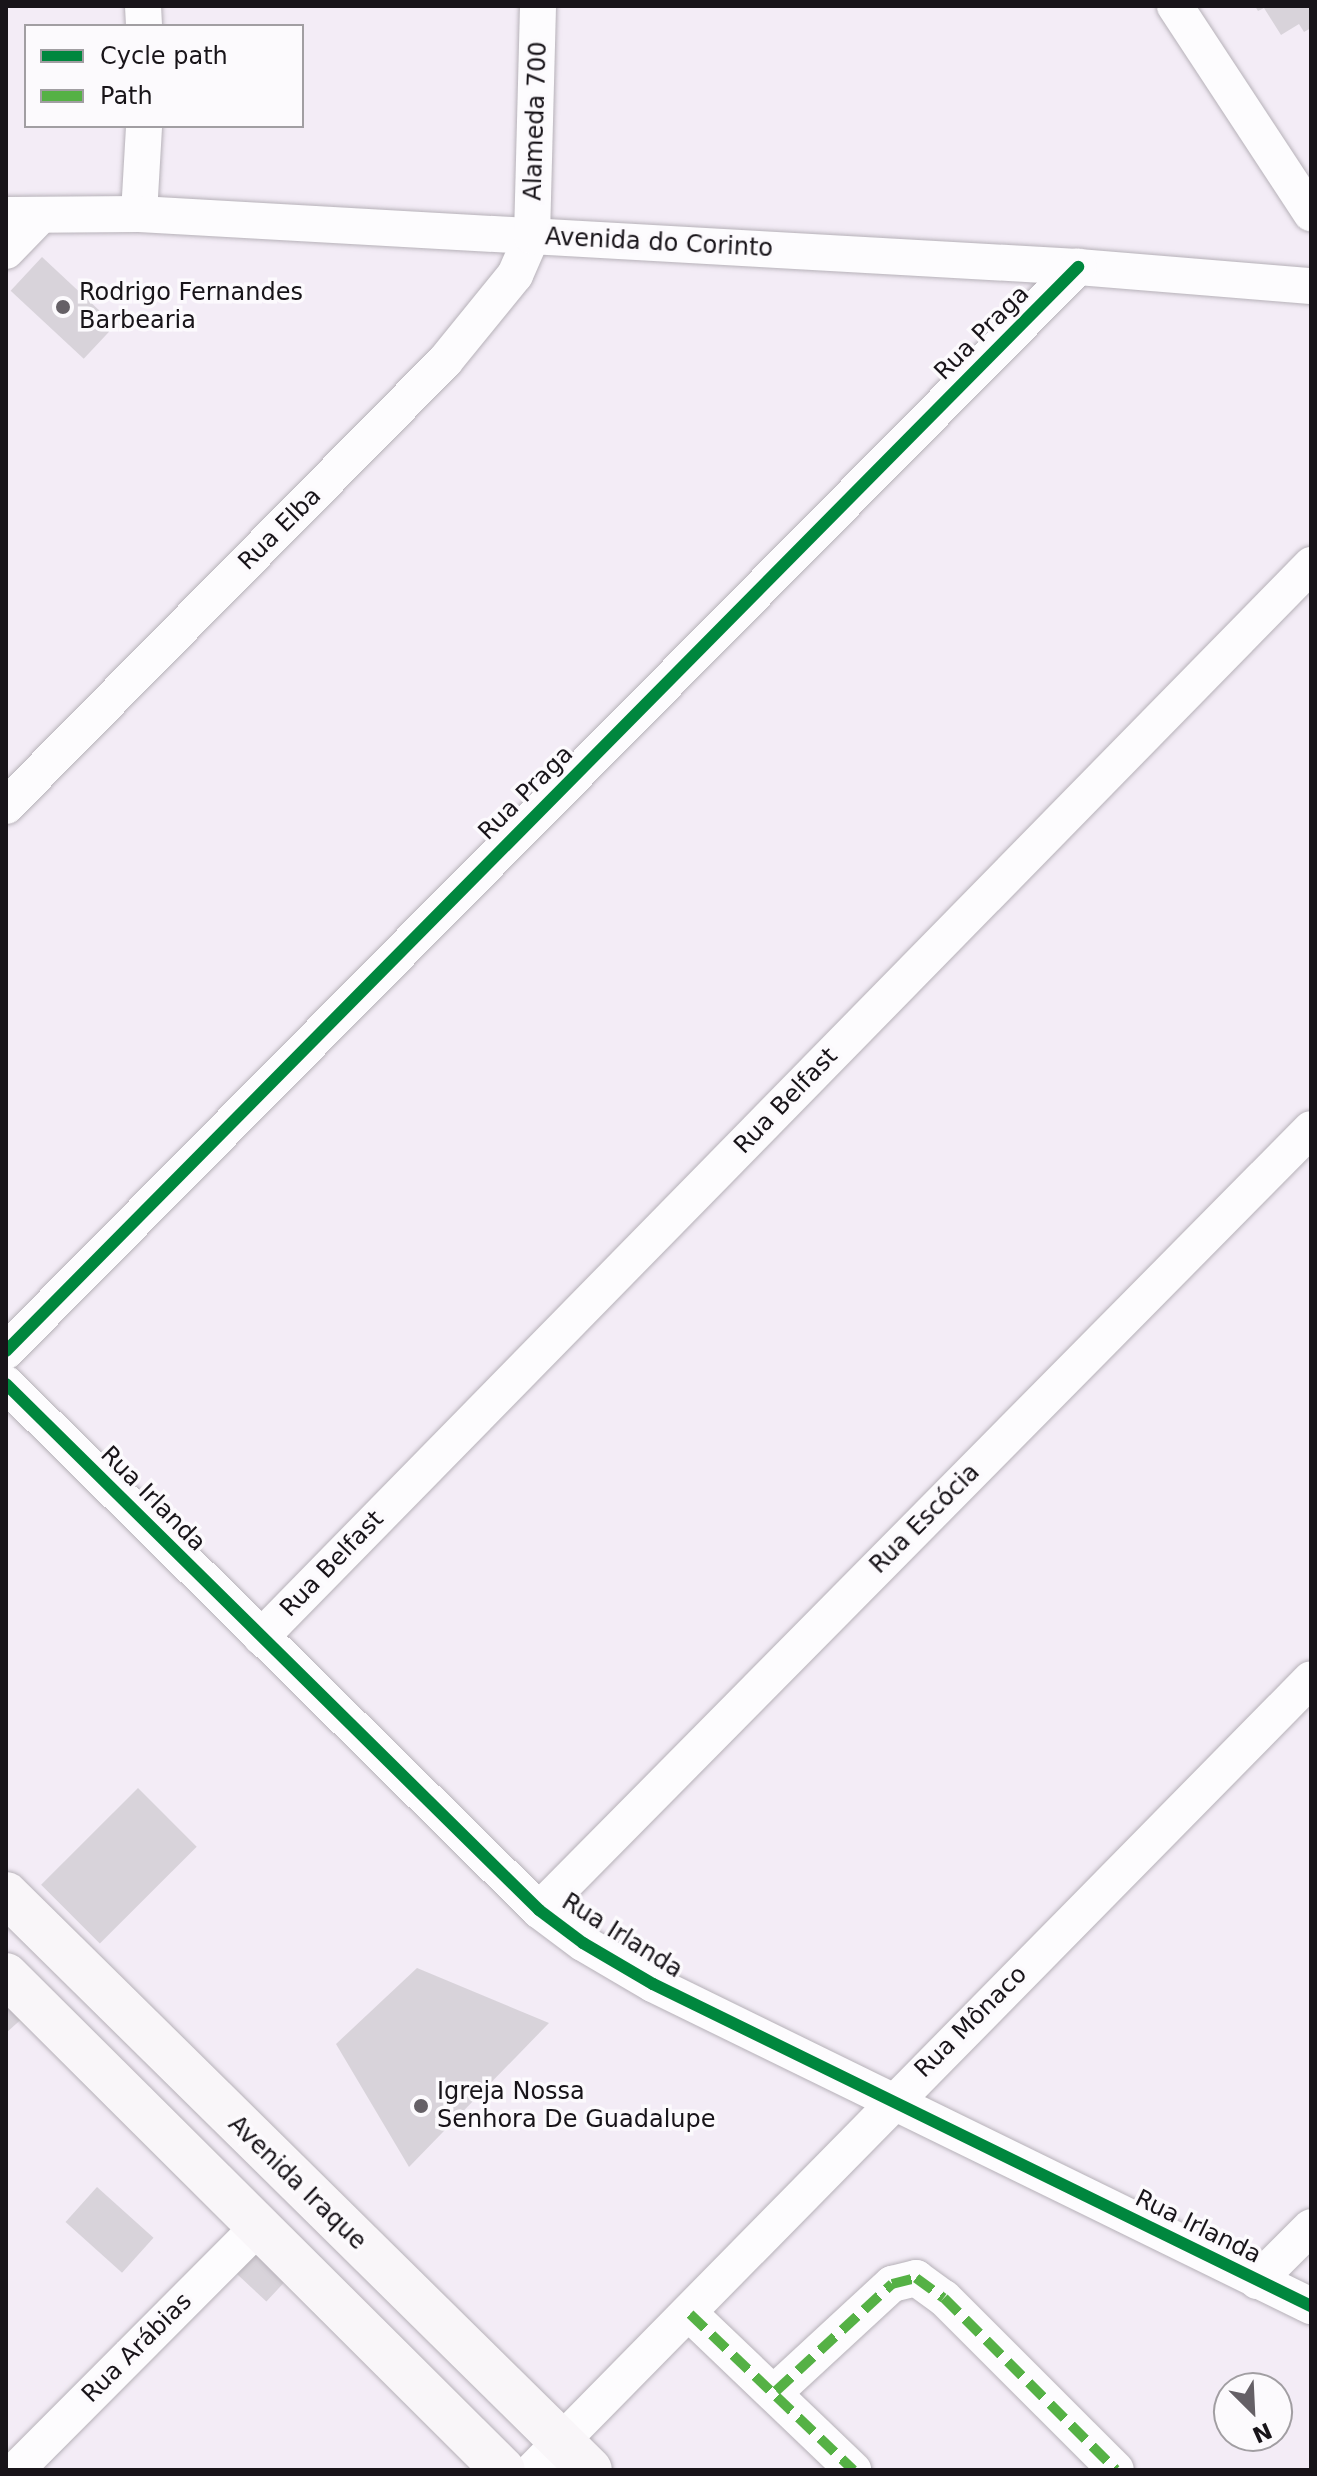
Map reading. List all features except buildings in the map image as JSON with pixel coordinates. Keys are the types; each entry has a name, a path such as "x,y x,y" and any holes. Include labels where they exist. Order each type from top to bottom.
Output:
{"street":[{"name":"Alameda 700","path":"532,236 538,6"},
{"path":"1175,6 1311,213"},
{"path":"139,214 144,128"},
{"name":"Avenida do Corinto","path":"23,216 139,214 1078,267 1311,286"},
{"path":"6,251 23,216"},
{"name":"Rua Elba","path":"6,806 474,330 515,275 532,236"},
{"name":"Rua Praga","path":"6,1351 1078,267"},
{"name":"Rua Belfast","path":"261,1637 1311,565"},
{"name":"Rua Escócia","path":"539,1910 1311,1129"},
{"name":"Rua Irlanda","path":"6,1384 539,1910 653,1984 1311,2306"},
{"name":"Rua Mônaco","path":"562,2461 690,2314 892,2102 1311,1679"},
{"name":"Avenida Iraque","path":"6,1894 562,2461"},
{"path":"6,1975 503,2470"},
{"name":"Rua Arábias","path":"16,2470 258,2227"},
{"path":"1257,2281 1311,2227"},
{"path":"776,2391 892,2284 916,2278 944,2298 1116,2470"},
{"path":"690,2314 776,2391 853,2470"}],"marked path":[{"path":"776,2391 892,2284 916,2278 944,2298 1116,2470"},
{"path":"690,2314 853,2470"}],"cycle path":[{"path":"6,1351 1078,267"},
{"path":"6,1384 539,1910 583,1943 653,1984 1311,2306"}],"place":[{"name":"Rodrigo Fernandes Barbearia","path":"63,307"},
{"name":"Igreja Nossa Senhora De Guadalupe","path":"421,2106"}]}
